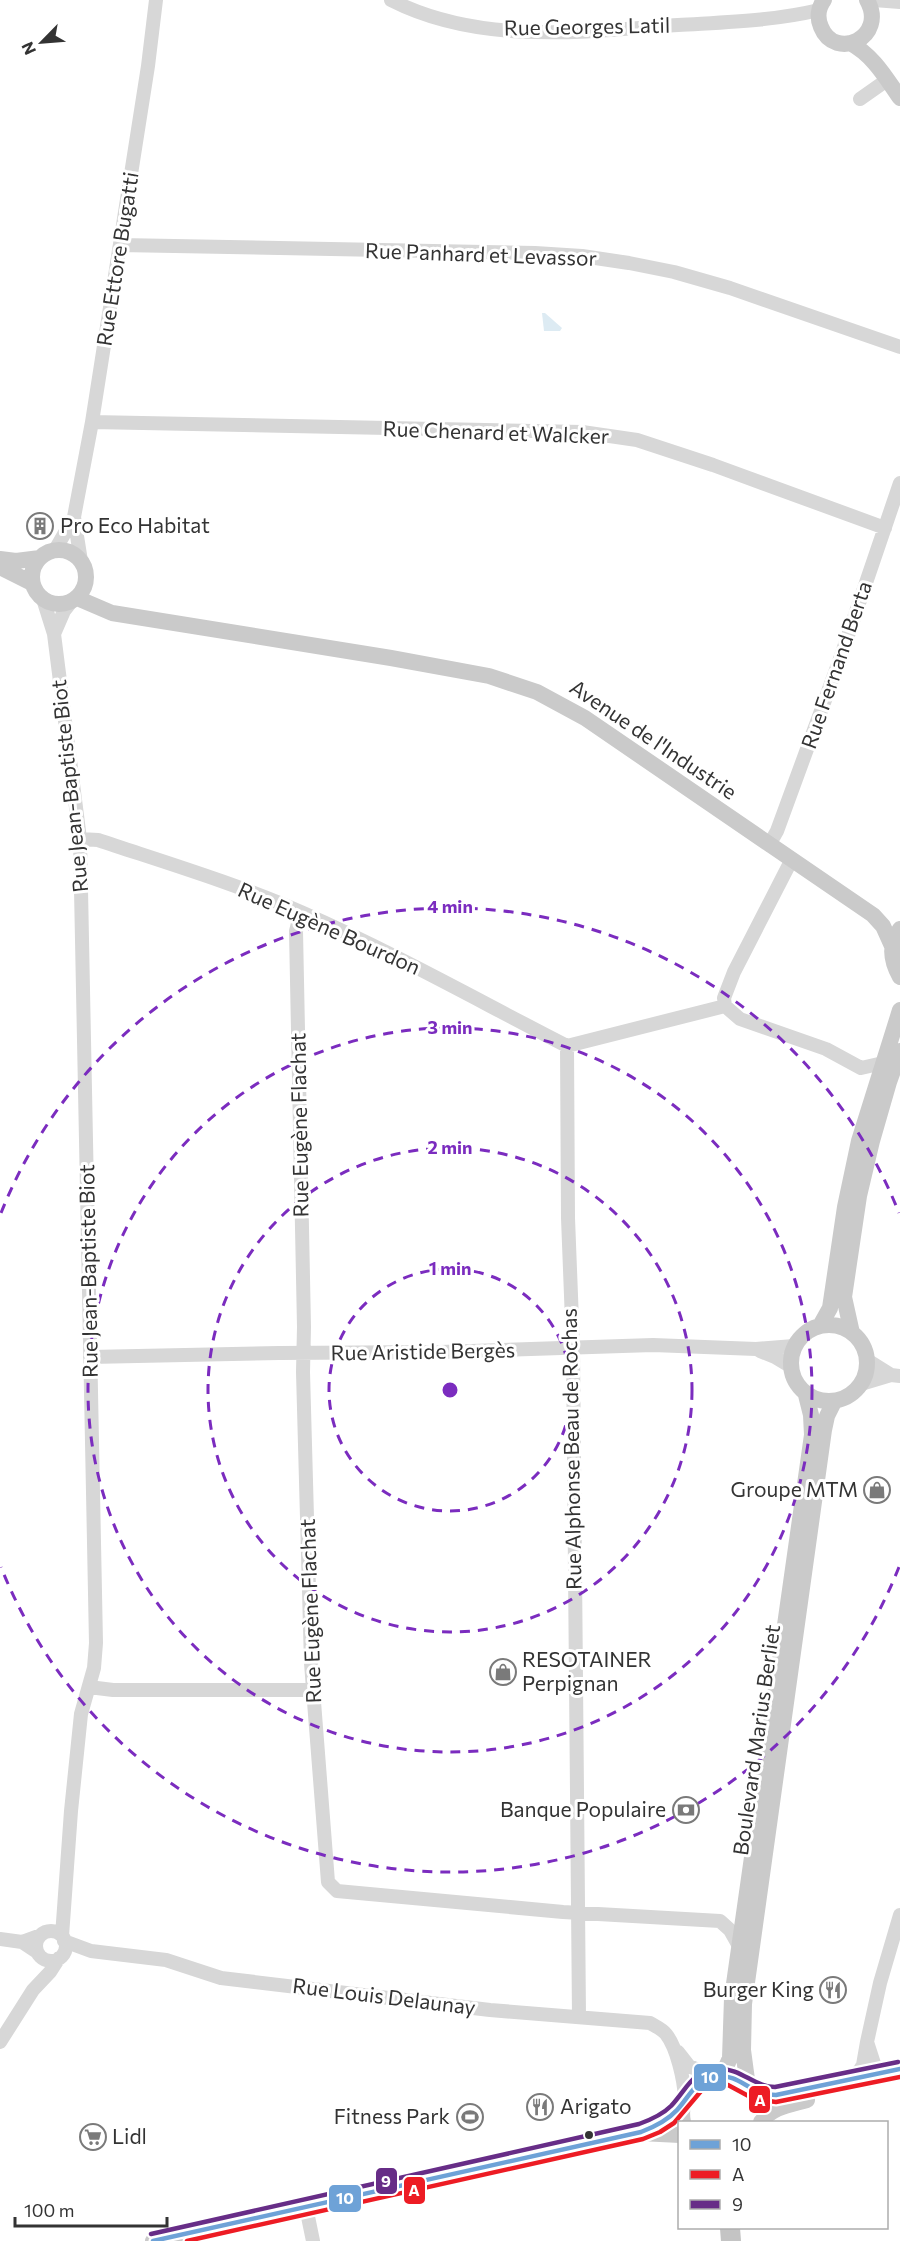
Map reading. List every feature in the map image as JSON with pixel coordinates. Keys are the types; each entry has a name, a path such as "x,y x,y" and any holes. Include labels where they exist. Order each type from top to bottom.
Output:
{"main road":[{"path":"867,0 871,7 879,57 900,98"},
{"path":"821,7 828,37 834,42 850,44 860,49 893,83"},
{"path":"850,44 863,37 872,16"},
{"path":"0,559 16,561 47,554 65,550 74,554 86,570 86,580 83,590 74,600 52,604 36,592 32,583 32,574 47,554"},
{"path":"0,567 32,583"},
{"name":"Avenue de l'Industrie","path":"86,580 91,590 101,599 136,616"},
{"name":"Avenue de l'Industrie","path":"74,600 112,613 478,674 537,692 585,718 873,915 883,926 892,946 892,962 900,978"},
{"name":"Avenue de l'Industrie","path":"873,915 900,922"},
{"path":"892,946 900,929"},
{"path":"820,1326 830,1308 847,1196 859,1141 900,1010"},
{"path":"852,1333 844,1297 859,1196 877,1121 900,1051"},
{"path":"831,1325 842,1327 852,1333 862,1345 867,1360 866,1372 861,1384 852,1394 834,1402 816,1400 806,1395 794,1381 790,1366 794,1346 800,1337 809,1330 831,1325"},
{"name":"Boulevard Marius Berliet","path":"717,2076 730,2058 732,1998 812,1435 811,1415 806,1395"},
{"name":"Boulevard Marius Berliet","path":"760,2121 759,2109 750,2089 743,2050 744,2004 824,1430 827,1416 834,1402"},
{"path":"640,2133 668,2119 692,2088 701,2081 717,2076 731,2077 762,2094 776,2095 900,2068"},
{"path":"761,2121 779,2107 900,2079"},
{"path":"683,2121 684,2101"},
{"path":"153,2241 609,2138 640,2133 678,2135"}],"street":[{"name":"Rue Ettore Bugatti","path":"81,561 74,517 92,422 156,0"},
{"name":"Rue Georges Latil","path":"391,0 436,18 463,25 540,32 613,30 788,18 821,7"},
{"path":"872,16 897,2"},
{"path":"860,99 893,83"},
{"name":"Rue Panhard et Levassor","path":"120,245 535,254 593,258 674,272 730,288 900,347"},
{"name":"Rue Chenard et Walcker","path":"92,422 582,432 636,440 885,528"},
{"name":"Rue Fernand Berta","path":"769,845 777,831 900,483"},
{"name":"Rue Ettore Bugatti","path":"47,554 74,517"},
{"name":"Rue Jean-Baptiste Biot","path":"43,599 54,634 80,839 86,1038 96,1643 94,1668 81,1714 62,1906 63,1939"},
{"path":"54,634 64,611 74,600"},
{"name":"Rue Eugène Bourdon","path":"80,839 98,840 248,891 301,912 376,946 567,1046"},
{"path":"791,861 734,972 724,998 725,1006 740,1019 826,1049 861,1068 883,1063"},
{"name":"Rue Eugène Flachat","path":"301,912 296,931 310,1663 328,1882 337,1891 577,1913 720,1921 730,1930 739,1946"},
{"path":"567,1046 725,1006"},
{"name":"Rue Alphonse Beau de Rochas","path":"567,1046 568,1218 573,1347 579,2016"},
{"name":"Rue Aristide Bergès","path":"90,1357 653,1345 756,1349 794,1346"},
{"name":"Rue Aristide Bergès","path":"756,1349 790,1366"},
{"path":"867,1360 895,1376"},
{"path":"861,1384 895,1376"},
{"path":"89,1687 113,1690 313,1690"},
{"name":"Rue Jean-Baptiste Biot","path":"44,1933 62,1906"},
{"path":"855,2078 863,2065 880,1983 900,1915"},
{"path":"0,1939 22,1941 44,1933 56,1932 63,1939 65,1947 61,1957 33,1990 0,2042"},
{"path":"33,1990 40,1970 36,1943 44,1933"},
{"name":"Rue Louis Delaunay","path":"63,1939 91,1951 166,1960 221,1978 490,2010 650,2023 665,2033 670,2043 689,2066 717,2076"},
{"path":"22,1941 51,1961 61,1957"},
{"name":"Rue Louis Delaunay","path":"61,1957 91,1951"},
{"path":"828,2095 833,2088 867,2082 877,2073 867,2042"},
{"path":"670,2043 685,2083 684,2101"},
{"path":"306,2207 313,2241"}],"shaded area":[{"path":"542,313 562,328 560,331 544,331"}],"transit line":[{"name":"9","path":"151,2234 639,2124 664,2112 691,2081 710,2070 727,2069 760,2084 775,2087 898,2062"},
{"name":"10","path":"153,2241 641,2132 669,2117 699,2083 711,2077 726,2077 760,2092 776,2095 900,2069"},
{"name":"A","path":"187,2241 643,2139 674,2123 702,2090 712,2084 728,2085 754,2099 776,2102 900,2077"}],"place":[{"name":"Pro Eco Habitat","path":"40,526"},
{"name":"Groupe MTM","path":"877,1490"},
{"name":"RESOTAINER Perpignan","path":"503,1672"},
{"name":"Banque Populaire","path":"686,1810"},
{"name":"Burger King","path":"833,1990"},
{"name":"Arigato","path":"540,2107"},
{"name":"Fitness Park","path":"470,2117"},
{"name":"Lidl","path":"93,2137"}]}
